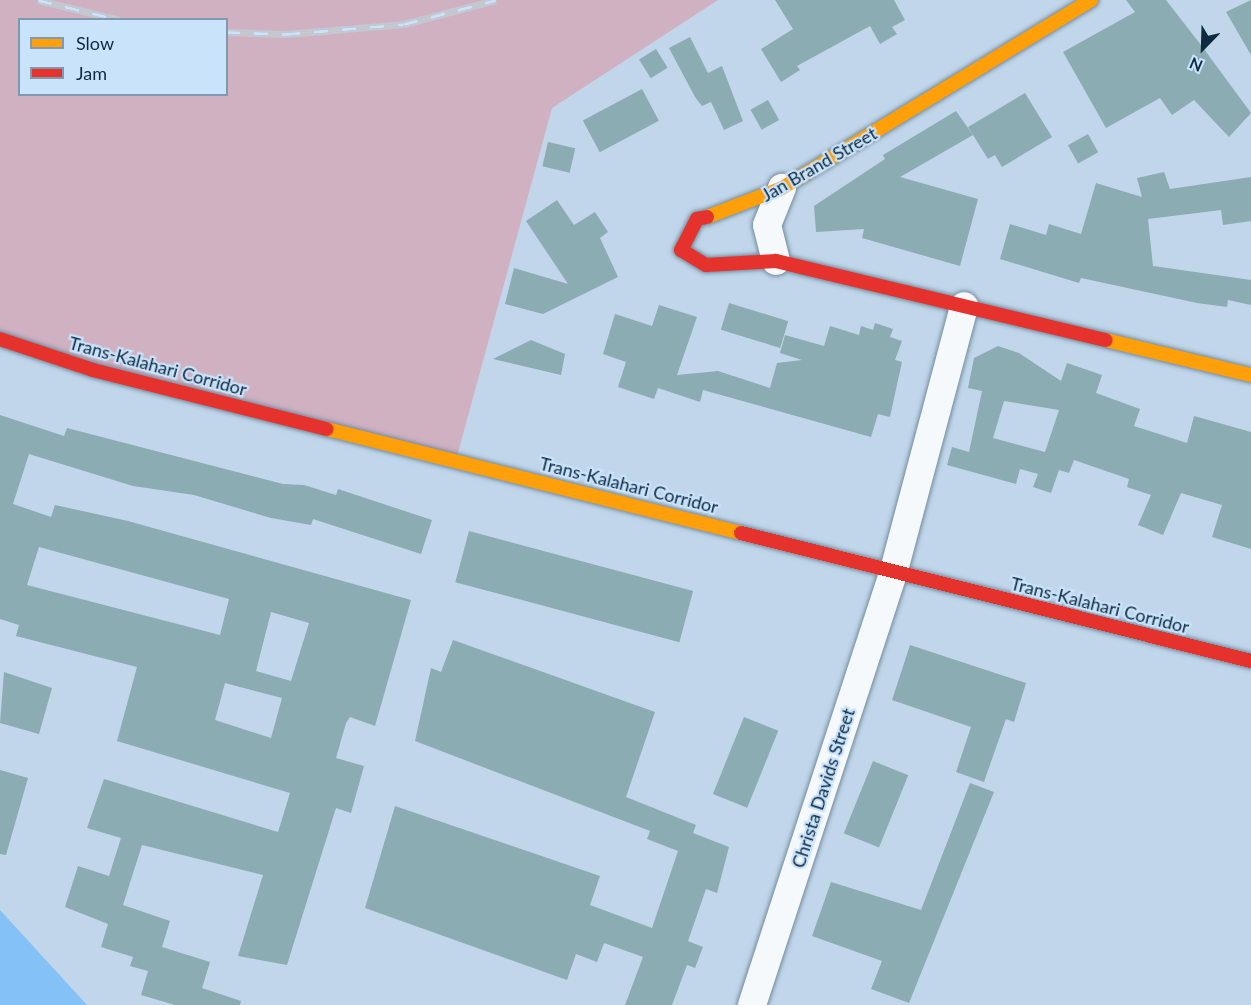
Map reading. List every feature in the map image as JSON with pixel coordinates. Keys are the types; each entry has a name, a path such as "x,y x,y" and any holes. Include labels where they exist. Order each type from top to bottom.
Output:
{"main road":[{"name":"Jan Brand Street","path":"1092,0 782,188 728,212 697,219 681,250 706,265 776,261 1251,375"},
{"name":"Trans-Kalahari Corridor","path":"0,339 93,370 1251,661"}],"street":[{"path":"776,261 767,225 782,188"},
{"path":"894,570 964,306"},
{"name":"Christa Davids Street","path":"752,1005 894,570"}],"shaded area":[{"path":"0,0 718,0 552,108 456,460 0,337"}],"water":[{"path":"0,910 87,1005 0,1005"}],"building":[{"path":"775,0 894,0 905,20 892,27 897,34 880,44 870,26 797,66 800,70 781,82 761,49 793,29"},
{"path":"1126,0 1166,0 1201,45 1251,113 1229,137 1194,100 1172,115 1160,98 1106,128 1063,52 1135,12"},
{"path":"1251,0 1251,55 1226,12"},
{"path":"690,37 708,73 722,66 743,121 724,130 711,102 702,106 695,97 669,48"},
{"path":"656,49 668,68 651,78 639,60"},
{"path":"642,89 659,121 600,152 583,120"},
{"path":"1025,93 1052,137 1002,167 995,155 988,159 968,127"},
{"path":"768,100 779,120 762,130 751,110"},
{"path":"956,111 973,135 900,177 978,199 960,266 862,238 864,229 816,232 814,206 885,159 883,155"},
{"path":"1088,134 1098,152 1078,164 1068,145"},
{"path":"548,142 575,148 570,173 542,166"},
{"path":"1164,172 1170,189 1251,177 1251,221 1223,225 1221,210 1148,219 1153,266 1251,280 1251,305 1228,300 1227,307 1197,303 1081,278 1079,283 1000,259 1010,224 1046,235 1049,224 1081,234 1096,183 1142,197 1137,178"},
{"path":"557,200 574,225 595,212 608,232 600,238 618,277 543,314 505,304 514,268 568,284 526,221"},
{"path":"729,303 788,321 780,348 721,330"},
{"path":"659,305 697,317 677,375 718,371 770,388 777,363 802,360 780,353 785,335 824,346 830,326 859,335 861,326 873,330 875,323 893,329 890,337 902,341 895,360 902,362 890,417 878,414 871,437 703,390 700,402 658,388 654,399 618,387 626,362 603,354 615,314 652,326"},
{"path":"531,340 565,354 561,375 493,359"},
{"path":"998,346 1019,353 1061,381 1067,363 1102,375 1096,393 1140,409 1134,426 1187,443 1194,416 1251,432 1251,549 1212,537 1222,505 1181,493 1163,535 1138,525 1151,495 1127,487 1129,479 1074,460 1069,473 1059,470 1051,493 1033,487 1038,474 1020,469 1016,484 947,465 952,447 969,452 982,391 968,388 974,358","holes":["1004,401 1059,410 1045,452 993,438"]},
{"path":"0,415 64,436 67,428 283,484 304,485 336,495 338,489 432,520 421,554 313,519 311,525 271,518 194,495 133,486 29,454 13,504 51,517 55,505 128,521 411,600 375,726 350,717 346,723 336,758 364,766 351,813 336,808 287,965 238,956 263,875 142,845 123,905 170,921 162,947 210,962 202,988 241,1001 240,1005 175,1005 141,995 148,971 130,966 133,957 101,947 108,924 65,907 78,866 109,876 121,838 87,828 104,779 278,832 290,793 117,741 137,667 16,636 19,625 0,619","holes":["39,547 229,599 220,635 27,585","271,612 309,623 291,681 256,671","225,683 282,698 271,738 215,720"]},
{"path":"469,531 693,591 679,642 455,582"},
{"path":"453,640 655,712 626,797 696,825 693,833 729,847 717,893 706,889 688,941 703,947 695,968 687,965 672,1005 625,1005 643,957 604,943 597,962 576,954 567,980 365,908 395,806 600,876 590,905 652,928 678,851 647,839 650,831 415,741 431,668 441,672"},
{"path":"910,645 1026,683 1014,722 1006,719 984,782 956,772 971,727 892,700"},
{"path":"4,672 52,688 39,734 0,723"},
{"path":"744,717 778,731 747,808 713,794"},
{"path":"873,761 908,775 879,848 844,833"},
{"path":"0,770 28,778 6,855 0,854"},
{"path":"970,783 994,792 909,1003 871,989 882,961 812,936 831,882 921,910"}],"railway":[{"path":"38,0 112,18"},
{"path":"228,32 286,34 404,24 496,0"}],"traffic: slow":[{"path":"707,217 782,188 1091,0"},
{"path":"1106,340 1251,375"},
{"path":"327,429 741,533"}],"traffic: jam":[{"path":"707,217 697,219 681,250 706,265 776,261 1106,340"},
{"path":"0,339 93,370 327,429"},
{"path":"741,533 1251,661"}]}
